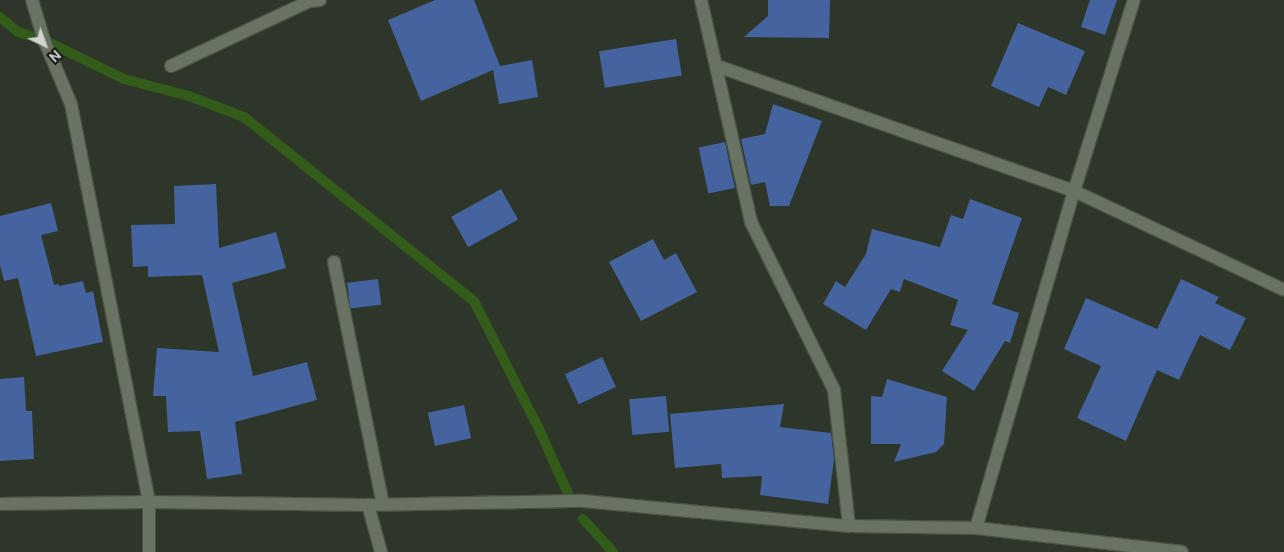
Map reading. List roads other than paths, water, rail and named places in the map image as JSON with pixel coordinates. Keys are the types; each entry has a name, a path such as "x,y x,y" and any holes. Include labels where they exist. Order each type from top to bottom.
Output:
{"street":[{"path":"32,0 44,40 71,104 149,502 149,552"},
{"path":"171,66 310,2 320,0"},
{"path":"700,0 717,66 751,222 834,390 849,526"},
{"path":"976,528 1074,191 1134,0"},
{"path":"717,66 1074,191 1284,290"},
{"path":"334,262 383,504"},
{"path":"0,504 149,502 368,505 583,501 849,526 976,528 1182,552"},
{"path":"368,505 381,552"}],"waterway":[{"path":"0,17 18,32 44,40 124,79 189,96 244,117 474,301 538,427 570,498"},
{"path":"583,519 613,552"}]}
